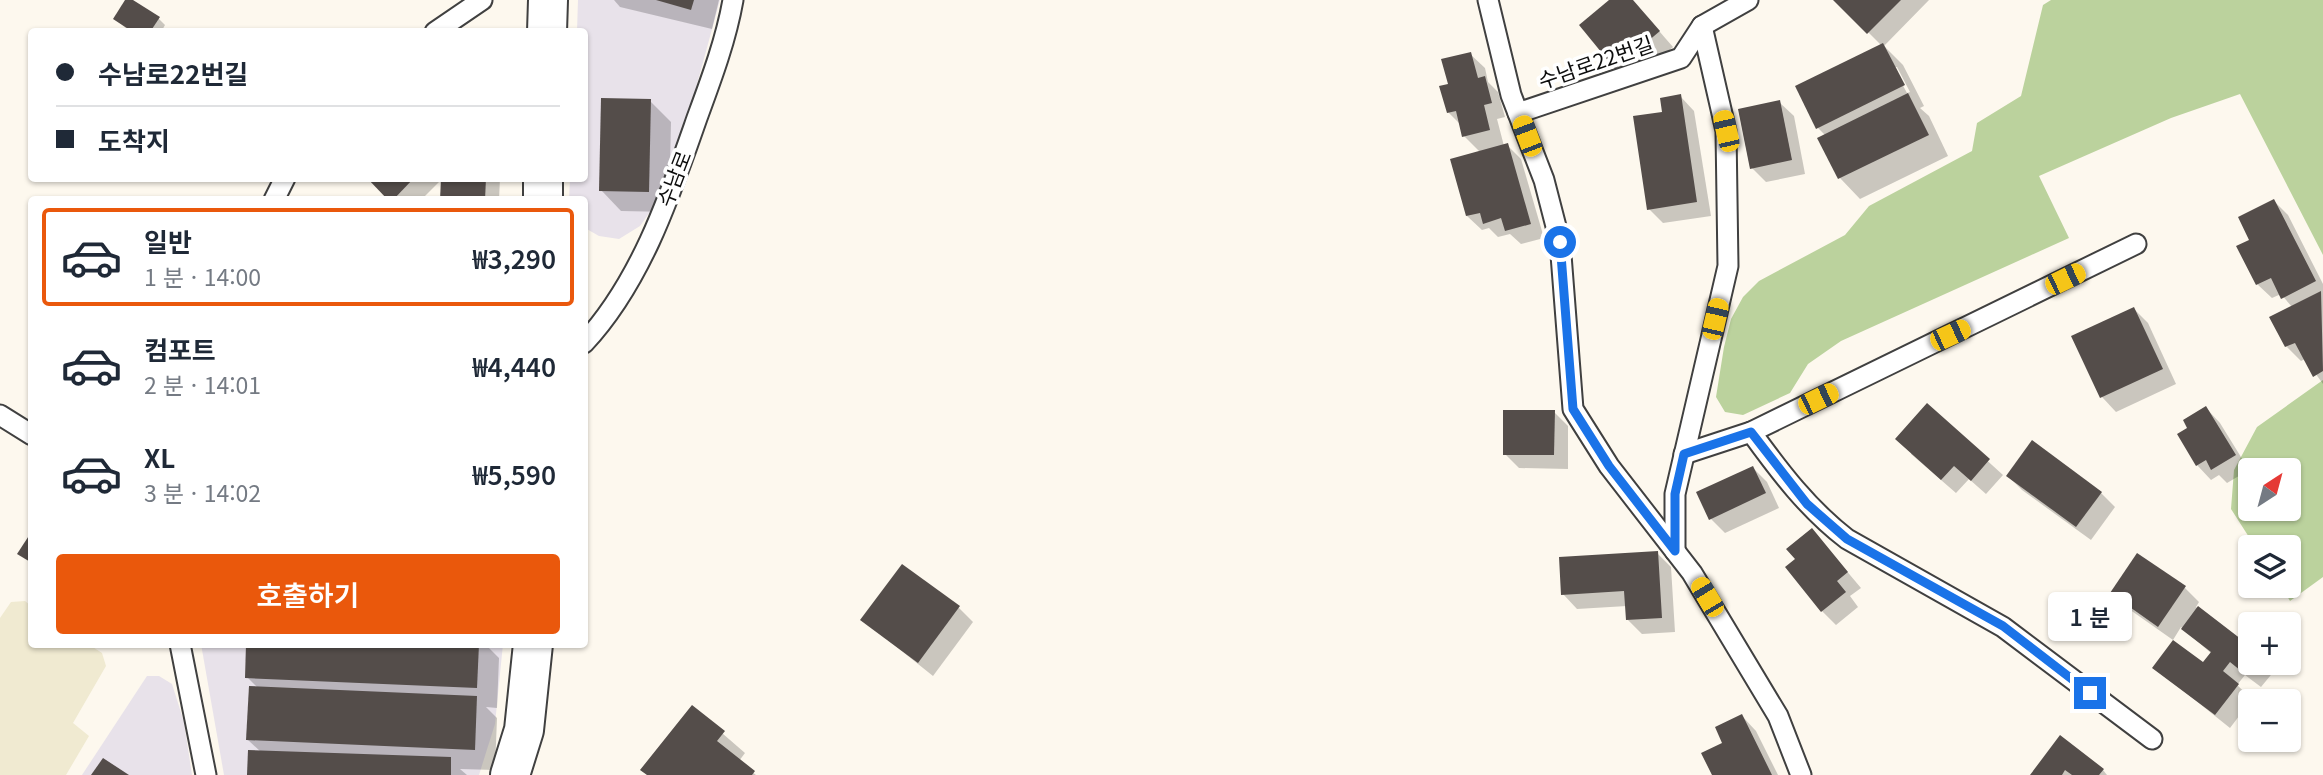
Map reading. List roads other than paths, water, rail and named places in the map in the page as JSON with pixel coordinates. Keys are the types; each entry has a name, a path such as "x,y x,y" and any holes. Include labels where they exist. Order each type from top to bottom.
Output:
{"street":[{"path":"547,28 548,0"},
{"path":"510,775 524,730 533,648"}],"lane":[{"path":"441,28 482,0"},
{"name":"수남로","path":"588,338 617,301 666,205 714,70 733,0"},
{"name":"수남로22번길","path":"1488,0 1511,95 1544,180 1560,242 1573,409 1609,466 1692,573 1778,716 1801,775"},
{"name":"수남로22번길","path":"1518,113 1681,58 1702,26 1748,0"},
{"path":"1675,551 1675,494 1728,265 1726,131 1702,26"},
{"path":"1684,454 1751,432 2136,244"},
{"path":"0,415 28,432"},
{"path":"1751,432 1807,504 1847,539 2003,626 2152,739"},
{"path":"181,648 206,775"}]}
